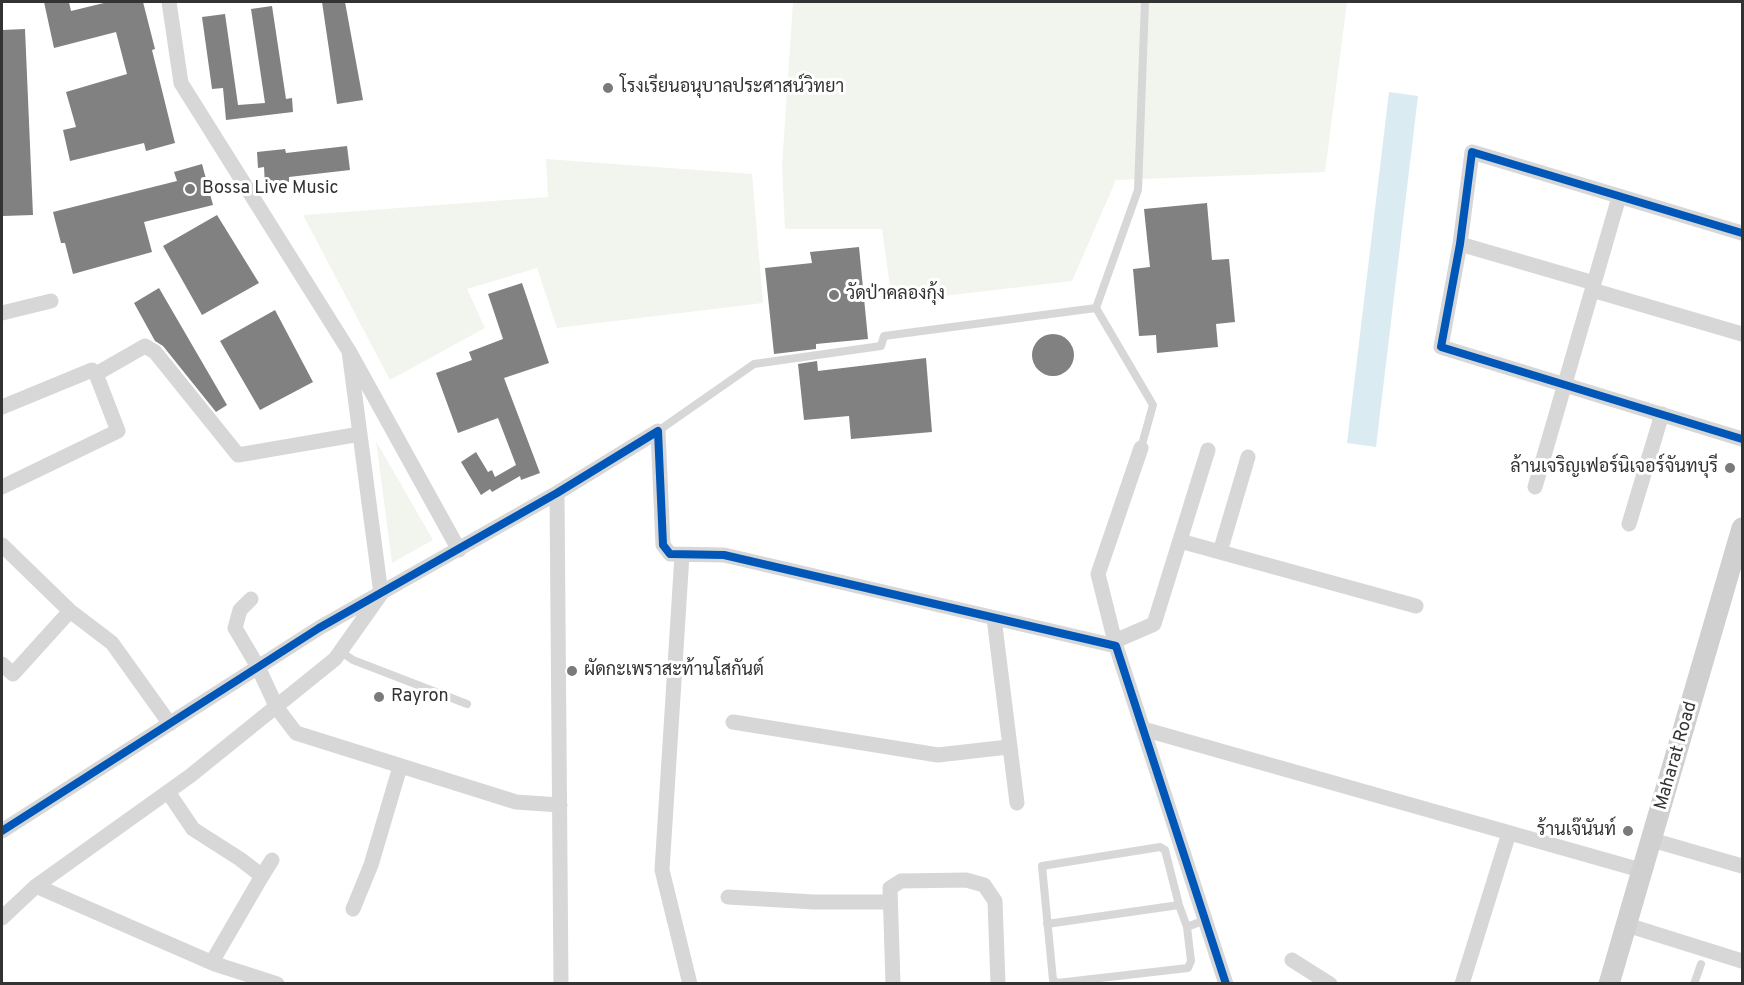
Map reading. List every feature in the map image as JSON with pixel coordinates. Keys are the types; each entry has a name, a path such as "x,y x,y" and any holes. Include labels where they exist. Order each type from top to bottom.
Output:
{"street":[{"path":"169,2 181,82 349,351 459,550"},
{"path":"1743,233 1472,152 1460,244 1441,347 1743,439"},
{"path":"1535,487 1619,197"},
{"path":"1460,244 1743,334"},
{"path":"2,313 51,301"},
{"path":"96,374 145,346 154,352 238,455 360,434"},
{"path":"2,918 36,886 168,792 277,708 335,659 381,594 349,351"},
{"path":"2,407 92,369 118,431 2,487"},
{"path":"1629,524 1662,414"},
{"path":"2,831 320,628 557,493 658,431 663,545 670,554 724,555 1115,644 1154,624 1208,450"},
{"path":"1141,448 1098,574 1115,644 1226,984"},
{"path":"1220,552 1248,457"},
{"path":"557,493 561,984"},
{"name":"Maharat Road","path":"1610,984 1741,540"},
{"path":"1180,541 1416,606"},
{"path":"2,545 70,611 112,643 170,724"},
{"path":"682,555 662,870 690,984"},
{"path":"251,599 240,610 235,628 258,667 277,708 296,733 516,802 560,805"},
{"path":"2,664 14,674 70,611"},
{"path":"994,618 1008,747 1017,802"},
{"path":"733,722 938,755 1008,747"},
{"path":"1143,729 1644,871"},
{"path":"353,909 371,865 400,767"},
{"path":"168,792 193,829 240,858 262,876"},
{"path":"1462,984 1509,833"},
{"path":"1652,840 1743,866"},
{"path":"212,962 272,860"},
{"path":"893,984 890,888 901,880 966,880 984,885 994,901 998,984"},
{"path":"36,886 212,962 277,984"},
{"path":"728,897 814,903 890,902"},
{"path":"1627,925 1743,961"},
{"path":"1292,960 1330,984"}],"lane":[{"path":"1096,309 1138,190 1145,2"},
{"path":"658,431 754,364 881,346 884,336 1096,309"},
{"path":"1096,309 1153,405 1141,448"},
{"path":"340,651 353,660 467,704"},
{"path":"1156,847 1165,850 1179,905 1186,927 1191,961 1188,968 1057,983 1053,980 1040,867 1156,847"},
{"path":"1047,924 1179,905"},
{"path":"1186,927 1205,920"},
{"path":"1694,984 1701,964"}],"shaded area":[{"path":"793,2 1347,2 1325,172 1116,180 1072,281 892,302 882,229 785,229 782,166"},
{"path":"1389,92 1418,96 1376,447 1347,443"},
{"path":"546,159 752,174 763,303 557,328 537,268 467,289 485,328 390,380 303,215 548,197"},
{"path":"376,441 433,540 392,563"}],"building":[{"path":"44,2 69,2 71,11 108,2 143,2 155,49 152,50 175,143 146,151 144,143 70,161 63,130 76,127 66,92 127,74 116,32 54,48"},
{"path":"322,2 345,2 363,100 337,104"},
{"path":"272,6 286,99 292,98 293,112 226,120 223,88 212,89 202,17 225,14 238,105 265,103 251,9"},
{"path":"25,29 33,215 3,216 2,30"},
{"path":"347,146 350,170 289,177 289,182 265,185 264,167 258,168 257,152 285,149 286,153"},
{"path":"202,164 213,205 144,222 152,252 73,274 65,243 61,243 53,212 177,181 174,172"},
{"path":"1207,203 1212,260 1229,259 1235,322 1216,324 1218,347 1157,353 1156,335 1139,336 1133,269 1150,267 1144,209"},
{"path":"217,215 259,283 202,315 163,246"},
{"path":"859,247 868,339 816,344 816,349 774,354 765,268 812,263 810,252"},
{"path":"522,283 549,363 504,378 540,473 521,480 520,476 492,492 490,489 481,495 461,462 476,452 488,472 492,470 495,477 516,465 498,418 458,433 436,373 472,360 469,352 503,339 488,294"},
{"path":"159,288 227,405 216,412 163,346 155,341 134,303"},
{"path":"275,310 313,382 260,410 220,341"},
{"path":"1053,334 1061,335 1068,340 1073,347 1073,363 1068,370 1061,375 1053,376 1045,375 1038,370 1033,363 1032,355 1033,347 1038,340 1045,335"},
{"path":"926,358 932,432 851,439 849,416 804,420 798,364 817,361 818,371"}],"cycle path":[{"path":"1742,233 1472,152 1460,244 1441,347 1742,439"},
{"path":"2,831 319,628 557,493 658,431 663,545 670,554 724,555 1116,646 1226,984"}],"place":[{"name":"โรงเรียนอนุบาลประศาสน์วิทยา","path":"608,88"},
{"name":"Bossa Live Music","path":"190,189"},
{"name":"วัดป่าคลองกุ้ง","path":"834,295"},
{"name":"ล้านเจริญเฟอร์นิเจอร์จันทบุรี","path":"1730,468"},
{"name":"ผัดกะเพราสะท้านโสกันต์","path":"572,671"},
{"name":"Rayron","path":"379,697"},
{"name":"ร้านเจ๊นันท์","path":"1628,831"}]}
